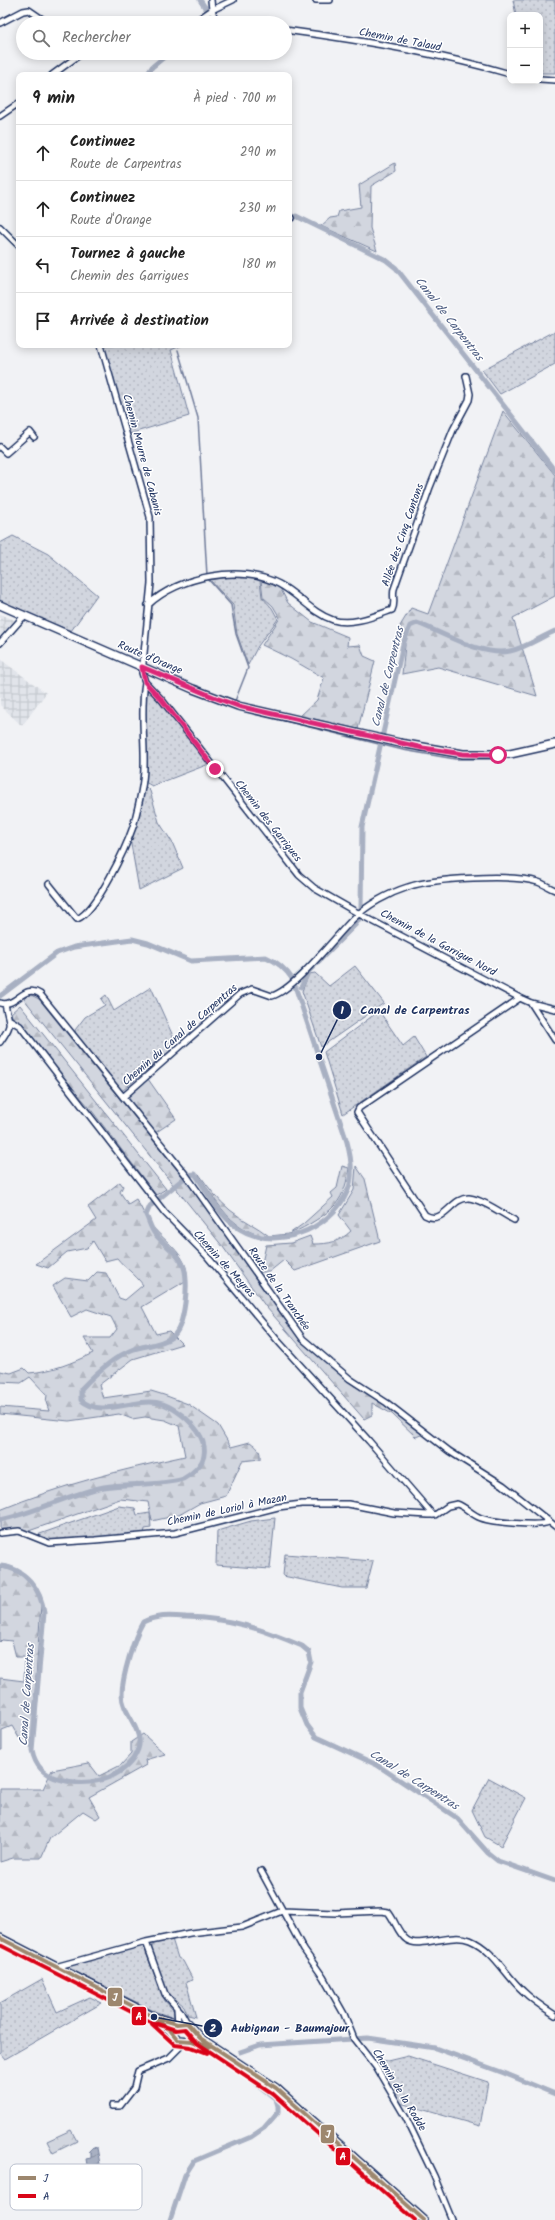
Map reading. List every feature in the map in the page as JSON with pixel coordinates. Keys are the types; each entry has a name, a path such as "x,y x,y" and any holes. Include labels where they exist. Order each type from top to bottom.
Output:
{"main road":[{"name":"Route d'Orange","path":"0,605 216,698 294,719 400,743 463,754 510,754 555,744"},
{"path":"0,1938 154,2017 178,2024 187,2023 193,2032 219,2051 276,2088 424,2220"},
{"path":"154,2017 174,2036 219,2051"},
{"path":"174,2036 174,2029 178,2024"},
{"path":"186,2041 193,2032"}],"street":[{"path":"211,0 214,16"},
{"path":"203,16 233,0"},
{"path":"316,0 330,0"},
{"path":"0,23 23,11 29,10 38,16"},
{"name":"Chemin de Talaud","path":"292,31 392,48 485,66 507,73"},
{"path":"56,72 72,60"},
{"path":"543,79 555,80"},
{"path":"0,116 16,105"},
{"path":"0,227 16,243"},
{"name":"Chemin Mourre de Cabanis","path":"102,348 150,517 151,583 142,667"},
{"name":"Allée des Cinq Cantons","path":"148,605 171,590 212,576 255,574 279,584 333,620 356,620 392,610 395,603 392,594 430,488 453,430 469,400 470,394 466,376"},
{"path":"0,447 6,453 30,432 34,436"},
{"path":"0,643 24,616"},
{"path":"49,884 77,919 95,902 112,876 133,826 144,768 142,697 145,682 142,667"},
{"name":"Chemin des Garrigues","path":"145,682 162,700 299,875 314,888"},
{"name":"Chemin du Canal de Carpentras","path":"122,1096 240,994 252,989 272,996 296,982 360,914 395,892 428,883 514,878 539,882 555,890"},
{"name":"Chemin de la Garrigue Nord","path":"314,888 360,914 520,998 531,1003 555,1009"},
{"name":"Route de la Tranchée","path":"3,1003 14,1000 22,993 32,991 40,994 187,1177 302,1339 350,1379 387,1403 449,1451 503,1485 553,1524"},
{"path":"514,1220 488,1205 469,1198 458,1202 439,1217 434,1218 425,1215 357,1112 359,1108 388,1087 520,998"},
{"path":"0,1042 10,1026 10,1020 3,1003"},
{"path":"531,1003 555,1040"},
{"name":"Chemin de Meyras","path":"10,1020 20,1026 156,1201 433,1515"},
{"name":"Chemin de Loriol à Mazan","path":"0,1533 19,1531 49,1543 152,1536 203,1527 278,1507 326,1503 348,1504 394,1513 433,1515"},
{"path":"433,1515 448,1506 457,1504 475,1515 489,1520 553,1524"},
{"name":"Chemin de la Rodde","path":"261,1871 282,1911 344,2014 352,2037 376,2067 406,2118 434,2176 452,2220"},
{"path":"54,1967 146,1942 190,1933 242,1927 282,1911 329,1913 381,1911 390,1914 403,1936 412,1942 458,1937 471,1940 488,1952 521,1990 555,2014"},
{"path":"146,1942 165,1994 187,2023"},
{"path":"177,2008 178,2024"},
{"path":"173,2053 174,2036"},
{"path":"112,2106 120,2106 134,2088 138,2071 169,2058 186,2041"}],"shaded area":[{"path":"0,614 14,620 0,636"},
{"path":"0,659 46,693 22,726 0,705"}],"green space":[{"path":"513,0 555,0 555,73 543,73 543,12 515,12"},
{"path":"395,163 396,171 371,186 370,228 377,251 321,226 330,218 337,217 339,211 361,207 359,185"},
{"path":"555,331 555,364 500,394 482,370"},
{"path":"105,348 176,348 171,350 189,416 129,434"},
{"path":"503,411 555,475 555,596 513,618 537,696 438,667 402,674 405,645 400,626 411,608 428,614"},
{"path":"13,536 48,554 97,595 71,631 0,601 0,543"},
{"path":"230,577 250,577 260,581 262,597 272,608 278,619 258,646 248,665 237,634 233,605 210,580"},
{"path":"261,580 279,586 288,603 312,622 348,637 347,646 360,645 364,656 375,661 358,729 300,716 317,700 324,678 291,659 262,645 280,618 273,606 263,597"},
{"path":"146,690 150,690 209,764 152,786 145,782 146,759 144,702"},
{"path":"145,786 150,791 159,822 172,842 183,868 139,890 131,844"},
{"path":"355,966 384,1003 321,1047 302,991 309,974 315,973 329,986"},
{"path":"151,987 177,1045 122,1091 76,1035 75,1030 85,1017 105,1005 101,999 106,995 114,1011"},
{"path":"29,994 39,999 186,1181 301,1339 330,1365 408,1421 423,1434 416,1437 392,1414 372,1403 372,1415 364,1419 266,1307 223,1247 24,999"},
{"path":"20,1005 166,1189 156,1195 89,1107 13,1019 11,1013"},
{"path":"379,1011 403,1046 414,1037 426,1057 343,1114 324,1052"},
{"path":"148,1079 176,1119 155,1133 126,1097"},
{"path":"342,1166 349,1168 343,1192 335,1205 316,1220 303,1228 290,1233 303,1224 333,1197 331,1193 337,1188"},
{"path":"356,1166 365,1179 380,1241 295,1271 284,1260 269,1272 260,1272 266,1245 291,1243 310,1236 313,1244 324,1244 338,1240 351,1231 339,1215 354,1190"},
{"path":"199,1174 217,1198 235,1214 269,1236 257,1234 237,1224 221,1208"},
{"path":"120,1182 123,1186 120,1192 128,1204 136,1199 150,1223 176,1250 185,1264 187,1280 142,1307 156,1334 169,1331 182,1344 133,1359 99,1385 103,1398 151,1391 188,1404 218,1425 231,1447 250,1442 258,1449 260,1459 242,1461 226,1496 200,1503 179,1515 152,1521 148,1502 120,1499 26,1532 21,1529 0,1531 0,1510 45,1493 91,1479 185,1456 179,1426 165,1420 145,1417 132,1419 119,1414 69,1421 0,1414 0,1407 49,1411 46,1402 47,1395 30,1377 21,1383 0,1382 0,1371 11,1373 24,1368 29,1373 62,1366 93,1353 84,1338 110,1338 117,1329 111,1317 87,1309 71,1317 53,1286 65,1278 88,1281 97,1272 106,1273 119,1298 125,1300 143,1285 117,1258 105,1261 93,1241 87,1248 67,1252 48,1268 36,1264 96,1220 88,1207"},
{"path":"119,1506 135,1508 137,1515 150,1513 151,1528 145,1529 144,1534 54,1543 37,1535"},
{"path":"275,1518 270,1569 216,1565 217,1531 251,1521"},
{"path":"285,1554 373,1561 366,1588 342,1588 283,1576"},
{"path":"0,1568 14,1571 26,1579 35,1590 41,1604 32,1737 29,1740 19,1738 12,1726 2,1730 2,1750 0,1750 0,1678 24,1681 25,1657 16,1657 12,1641 2,1640 0,1642"},
{"path":"143,1734 165,1754 145,1760 146,1765 89,1797 100,1816 96,1819 83,1811 50,1838 41,1858 13,1858 0,1862 0,1789 43,1789 52,1770 89,1763 99,1776 121,1765 131,1754 131,1742"},
{"path":"489,1778 526,1798 501,1846 485,1837 472,1810"},
{"path":"172,1939 178,1958 183,1961 193,1980 186,1982 196,2017 188,2015 184,2006 167,1992 151,1951 155,1943"},
{"path":"143,1945 165,2001 174,2011 174,2018 154,2011 66,1967 66,1965"},
{"path":"42,1979 57,2012 90,1997 102,2003 5,2059 0,2053 0,2003"},
{"path":"408,2056 488,2082 480,2126 400,2103 379,2063"},
{"path":"71,2130 77,2141 53,2153 47,2141"},
{"path":"346,2155 419,2220 416,2220 380,2191"}],"water":[{"path":"93,2147 97,2148 100,2164 87,2164 86,2159 91,2158 91,2154 88,2152"}],"waterway":[{"name":"Canal de Carpentras","path":"200,0 206,9"},
{"name":"Canal de Carpentras","path":"149,72 152,67 160,60"},
{"name":"Canal de Carpentras","path":"296,216 386,260 396,268 555,471"},
{"path":"178,350 198,418 207,576"},
{"path":"208,579 231,605 236,634 248,668 235,701"},
{"name":"Canal de Carpentras","path":"361,909 362,827 403,644 410,626 417,623 463,643 487,651 499,652 510,651 521,647 555,631"},
{"path":"145,672 156,677"},
{"path":"173,684 187,690"},
{"path":"195,693 232,707"},
{"path":"257,714 403,750 455,759 495,759"},
{"name":"Canal de Carpentras","path":"301,987 309,971 355,925 359,919"},
{"name":"Canal de Carpentras","path":"0,996 57,953 74,947 132,939 148,943 191,961 266,957 281,966 288,972 293,980 347,1142 351,1160 350,1184 340,1204 328,1217 314,1227 298,1234 265,1238 249,1234 228,1220 195,1174 188,1175 150,1206 146,1215 152,1230 158,1238 178,1256 185,1272 185,1303 180,1324 176,1332 168,1340 134,1349 120,1356 106,1366 81,1389 81,1400 90,1406 99,1408 109,1408 142,1402 153,1402 172,1408 191,1423 198,1432 203,1441 204,1451 202,1461 194,1471 183,1479 165,1483 104,1487 0,1520"},
{"name":"Canal de Carpentras","path":"0,1566 9,1568 24,1575 35,1588 42,1604 44,1613 32,1750 38,1765 48,1775 69,1781 89,1782 118,1773 133,1759 139,1747 138,1733 124,1706 122,1694 126,1668 132,1647 143,1622 153,1618 169,1616 231,1622 273,1634 302,1646 309,1652 311,1662 300,1692 300,1708 307,1725 316,1737 377,1765 457,1818 488,1853 498,1861 555,1881"},
{"name":"Canal de Carpentras","path":"240,2052 260,2045 368,2038 435,2048 504,2073 555,2094"},
{"name":"Canal de Carpentras","path":"170,2220 185,2175 194,2161 251,2137 264,2128 278,2112 276,2099 236,2068"}],"transit line":[{"name":"J","path":"0,1938 154,2017 177,2024 187,2023 200,2038 276,2088 424,2220"},
{"name":"A","path":"0,1945 151,2022 176,2030 185,2029 197,2043 272,2093 415,2220"},
{"name":"J","path":"156,2019 170,2030 178,2040 192,2041 209,2047"},
{"name":"A","path":"152,2024 175,2045 191,2047 207,2053"}],"place":[{"name":"Canal de Carpentras","path":"319,1057"},
{"name":"Aubignan - Baumajour","path":"154,2017"}],"route":[{"path":"215,769 162,700 145,682 142,667 238,706 423,748 463,754 498,755"}]}
